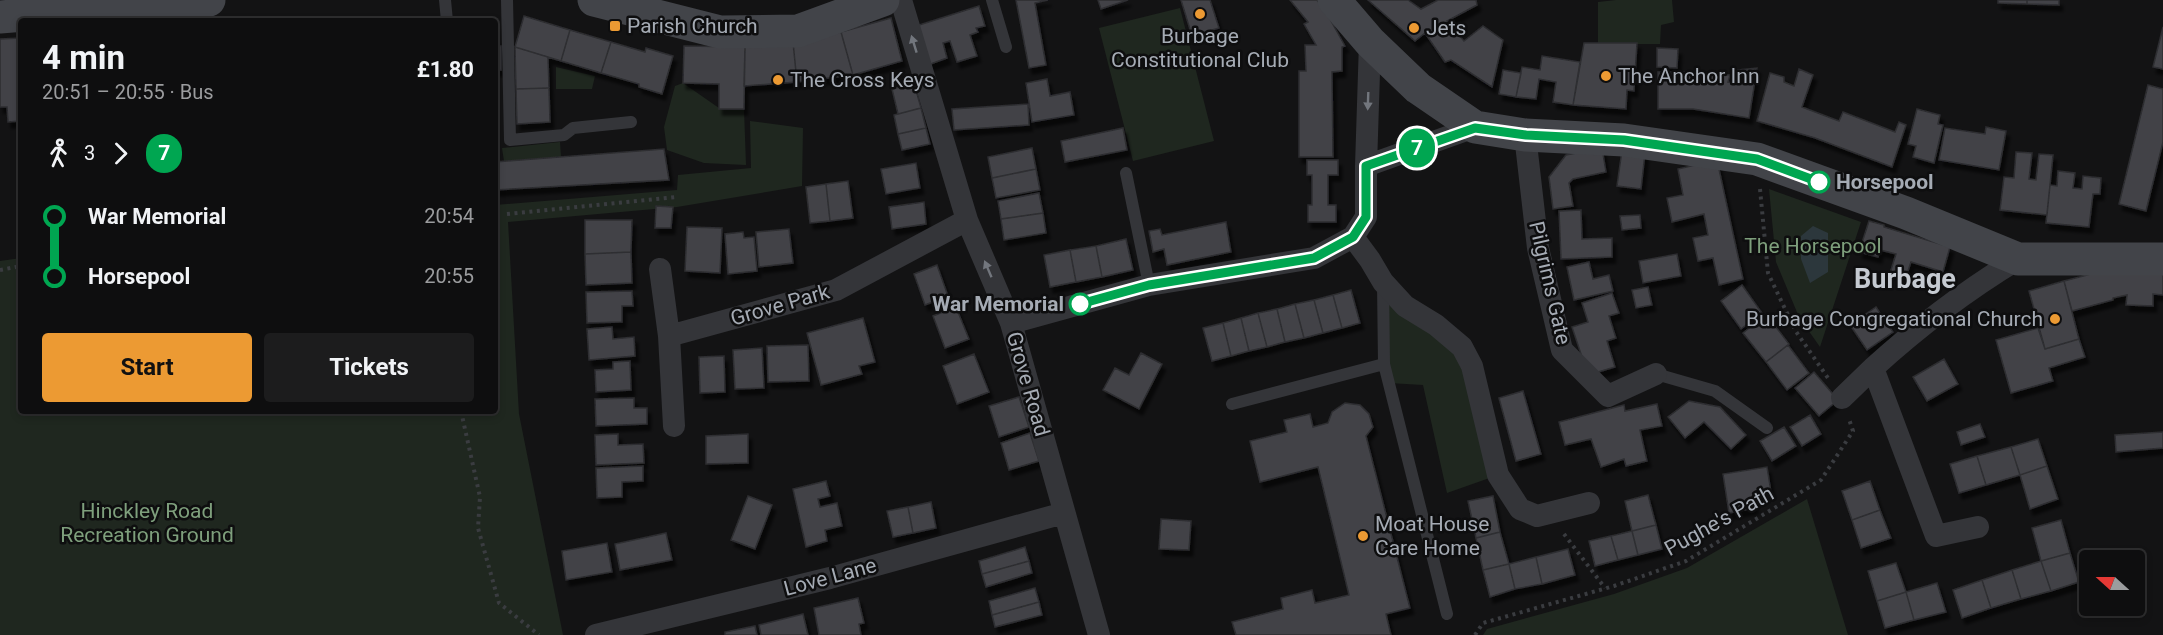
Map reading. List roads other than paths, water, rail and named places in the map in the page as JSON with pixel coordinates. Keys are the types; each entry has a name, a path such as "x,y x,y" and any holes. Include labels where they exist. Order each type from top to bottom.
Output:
{"main road":[{"path":"0,17 60,17 209,0"},
{"path":"594,0 720,32 798,31 882,0"},
{"path":"1334,0 1370,42 1418,88 1475,128 1526,135 1624,140 1757,159 1906,213 2018,259 2163,259"}],"street":[{"name":"Grove Road","path":"901,0 967,220 1011,323 1100,635"},
{"path":"1011,323 1149,285 1314,258 1353,237 1366,217 1370,42"},
{"path":"1366,166 1475,128"},
{"name":"Pilgrims Gate","path":"1526,135 1538,248 1562,350 1608,396 1656,374"},
{"name":"Grove Park","path":"669,336 836,290 967,220"},
{"path":"1353,237 1383,282 1405,306 1436,325 1462,347 1472,366 1498,476 1520,508 1537,516 1589,503"},
{"path":"1842,398 1926,321 1979,282 2018,259"},
{"path":"660,269 669,336 674,426"},
{"path":"1873,368 1936,536 1978,527"},
{"name":"Love Lane","path":"596,635 830,578 1064,513"}],"lane":[{"path":"445,0 447,18"},
{"path":"507,0 510,140 564,135 573,128 631,122"},
{"path":"992,0 1006,47"},
{"path":"1126,173 1149,285"},
{"path":"1383,282 1384,364 1447,614"},
{"path":"1232,404 1384,364"},
{"path":"1656,374 1715,391 1767,428"}],"place":[{"name":"Burbage Constitutional Club","path":"1200,14"},
{"name":"Parish Church","path":"615,26"},
{"name":"Jets","path":"1414,28"},
{"name":"The Anchor Inn","path":"1606,76"},
{"name":"The Cross Keys","path":"778,80"},
{"name":"Horsepool","path":"1819,182"},
{"name":"War Memorial","path":"1080,304"},
{"name":"Burbage Congregational Church","path":"2055,319"},
{"name":"Moat House Care Home","path":"1363,536"}],"district":[{"name":"Burbage","path":"1905,279"}],"park label":[{"name":"The Horsepool","path":"1813,246"},
{"name":"Hinckley Road Recreation Ground","path":"147,523"}]}
